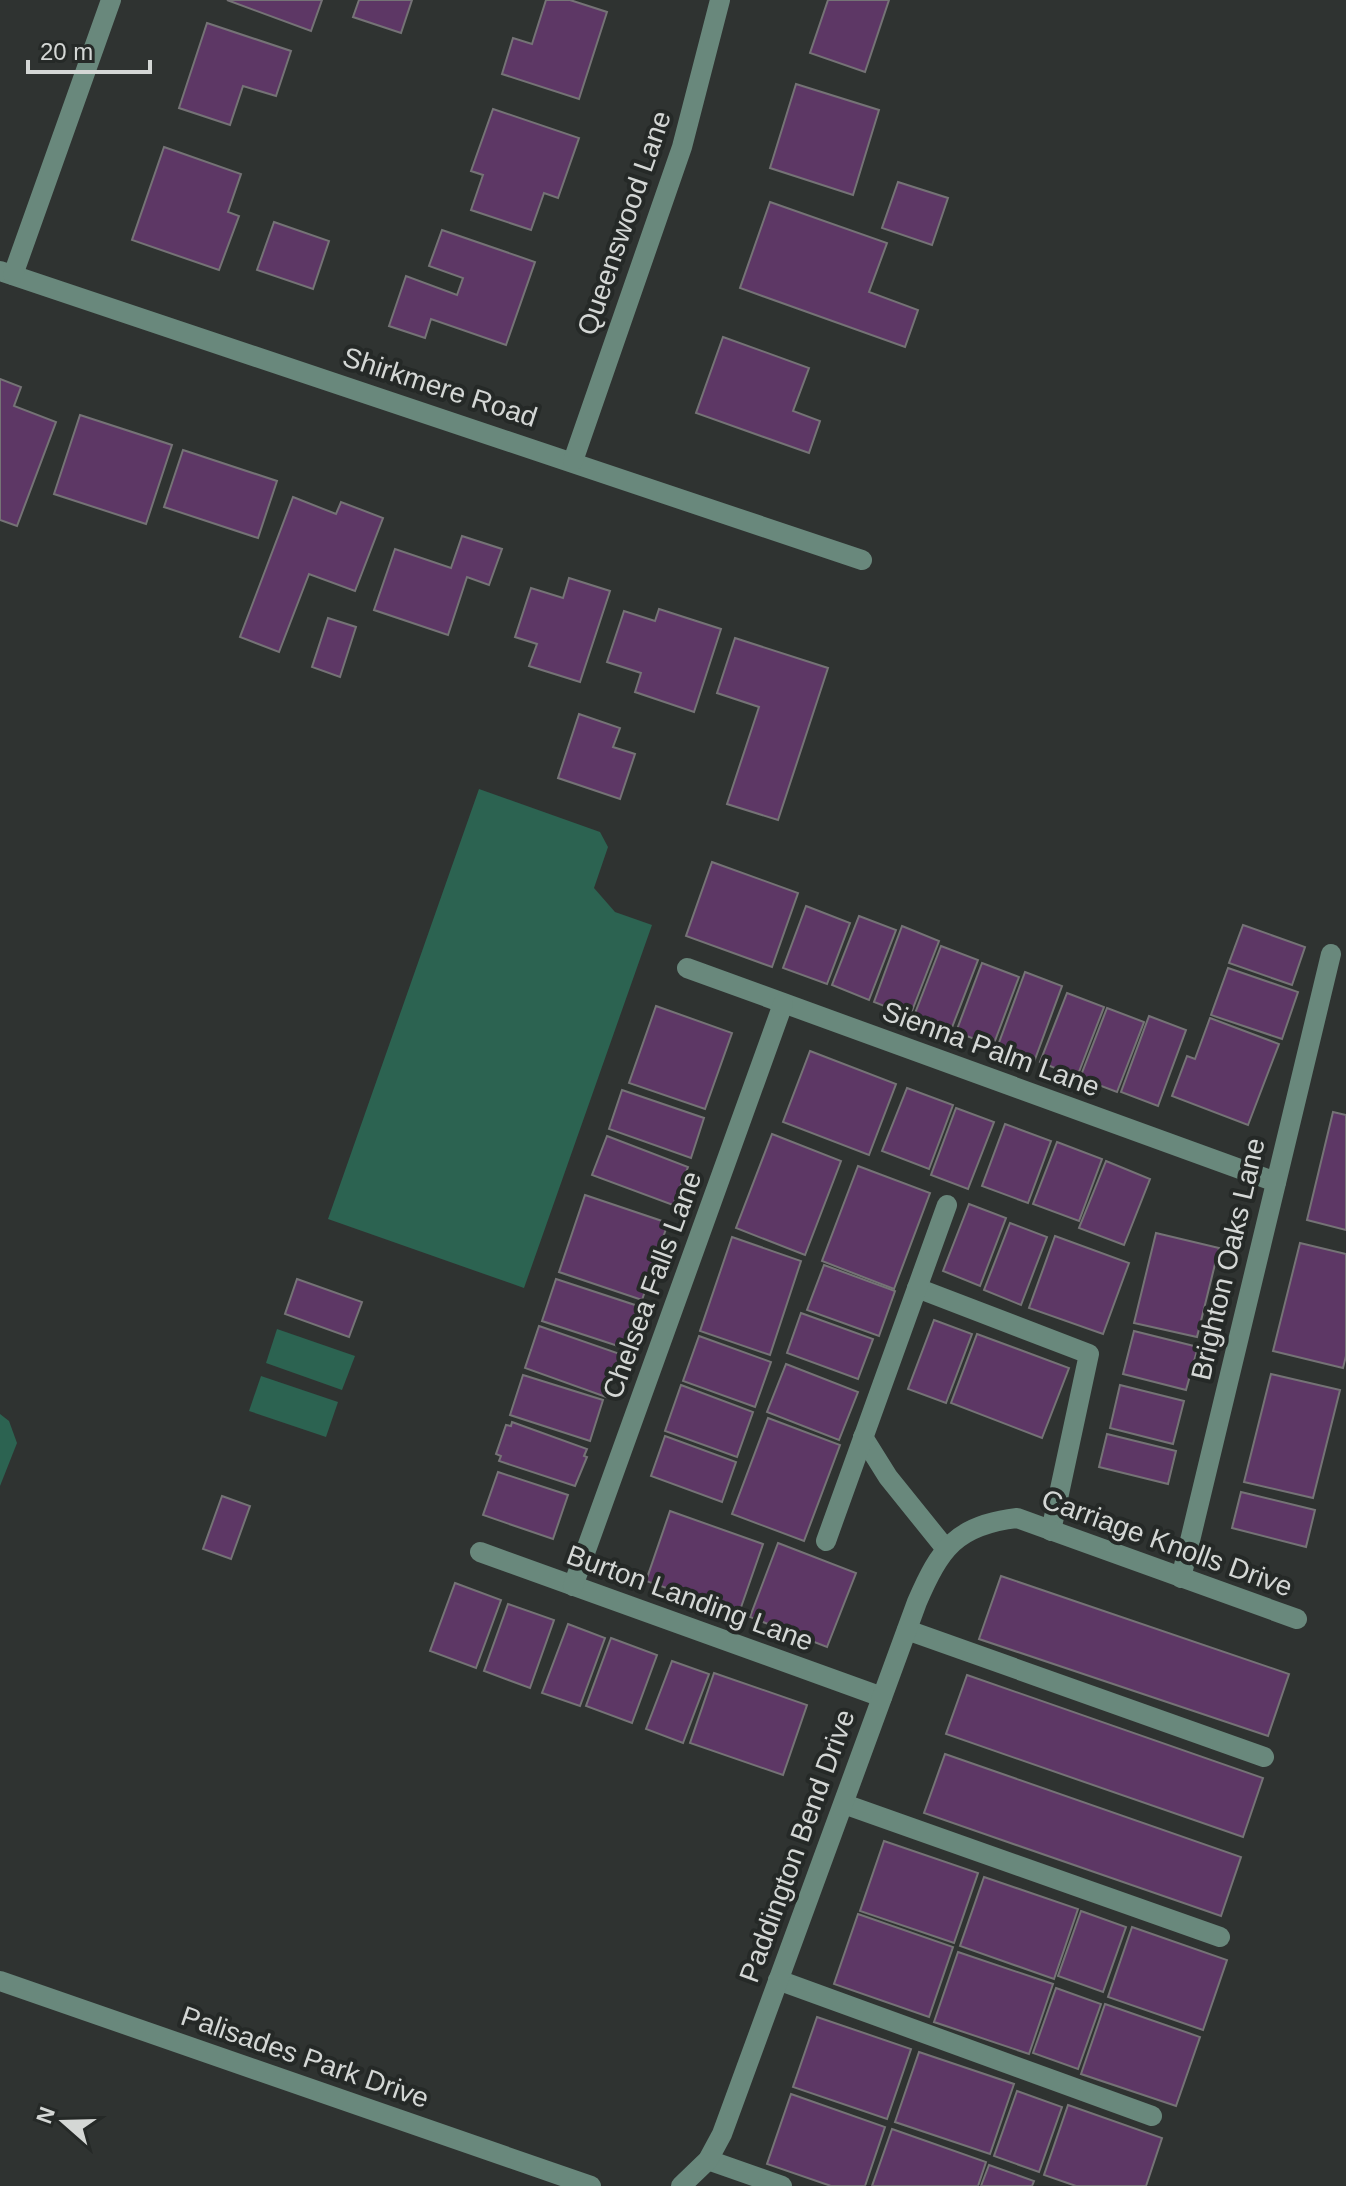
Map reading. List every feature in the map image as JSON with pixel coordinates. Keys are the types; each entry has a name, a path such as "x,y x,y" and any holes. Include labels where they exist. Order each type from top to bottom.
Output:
{"street":[{"path":"7,273 111,0"},
{"name":"Queenswood Lane","path":"573,461 682,147 720,0"},
{"name":"Shirkmere Road","path":"7,273 862,560"},
{"name":"Brighton Oaks Lane","path":"1181,1578 1331,954"},
{"name":"Sienna Palm Lane","path":"687,968 1276,1182"},
{"name":"Chelsea Falls Lane","path":"573,1586 783,1004"},
{"path":"826,1541 947,1205"},
{"path":"917,1288 1089,1354 1051,1531"},
{"path":"863,1437 888,1477 946,1549"},
{"name":"Carriage Knolls Drive","path":"971,1528 1017,1518 1297,1619"},
{"name":"Paddington Bend Drive","path":"681,2186 708,2160 722,2134 933,1564 971,1528"},
{"name":"Burton Landing Lane","path":"480,1552 882,1697"},
{"path":"907,1630 1264,1757"},
{"path":"844,1804 1220,1937"},
{"path":"778,1980 1152,2116"},
{"name":"Palisades Park Drive","path":"0,1981 591,2186"},
{"path":"708,2160 782,2186"}],"green space":[{"path":"479,789 600,832 608,847 594,888 615,912 652,925 524,1288 328,1219"},
{"path":"277,1329 355,1356 342,1390 266,1363"},
{"path":"261,1376 338,1402 326,1437 249,1411"},
{"path":"0,1414 9,1421 17,1443 0,1486"}],"building":[{"path":"227,0 322,0 311,31"},
{"path":"359,0 412,0 401,33 353,17"},
{"path":"546,0 570,0 607,12 579,99 502,74 513,38 532,44"},
{"path":"828,0 889,0 865,72 810,53"},
{"path":"207,23 291,51 276,96 243,86 230,125 179,108"},
{"path":"796,84 879,110 853,195 770,168"},
{"path":"493,109 579,138 558,198 544,193 531,230 471,210 483,175 471,171"},
{"path":"164,147 241,174 228,212 239,216 219,270 132,240"},
{"path":"898,182 948,198 932,245 882,228"},
{"path":"770,202 887,243 869,292 918,310 905,347 740,288"},
{"path":"274,222 329,241 313,289 257,270"},
{"path":"442,230 535,262 506,345 431,319 425,338 389,326 406,276 457,295 463,278 429,266"},
{"path":"723,337 809,368 793,411 820,421 809,453 696,413"},
{"path":"0,379 21,387 14,406 56,422 17,526 0,520"},
{"path":"80,415 172,445 146,524 54,494"},
{"path":"183,450 277,481 258,538 164,507"},
{"path":"293,497 336,514 341,502 383,518 355,591 309,574 279,652 240,637"},
{"path":"462,536 502,549 489,585 467,577 448,635 374,610 395,549 451,568"},
{"path":"569,578 610,591 580,682 529,666 537,644 515,637 531,588 563,598"},
{"path":"659,609 721,629 694,712 635,692 641,673 607,662 624,611 655,621"},
{"path":"328,618 356,627 340,677 312,667"},
{"path":"735,638 828,668 778,820 727,804 759,707 717,693"},
{"path":"579,714 620,728 613,747 635,754 620,799 558,778"},
{"path":"712,862 798,893 772,967 686,936"},
{"path":"806,906 850,923 827,984 783,968"},
{"path":"859,916 896,930 869,1000 832,985"},
{"path":"1243,925 1305,947 1292,985 1229,963"},
{"path":"902,926 939,941 910,1016 874,1002"},
{"path":"941,946 978,960 951,1030 914,1016"},
{"path":"982,963 1019,977 993,1046 956,1032"},
{"path":"1228,968 1298,992 1282,1039 1211,1015"},
{"path":"1025,972 1062,986 1034,1062 997,1048"},
{"path":"1067,993 1104,1007 1077,1077 1040,1062"},
{"path":"656,1006 732,1033 705,1109 629,1083"},
{"path":"1107,1008 1144,1022 1117,1092 1080,1078"},
{"path":"1149,1016 1186,1030 1158,1106 1121,1092"},
{"path":"1210,1018 1279,1044 1248,1125 1172,1096 1187,1056 1195,1059"},
{"path":"810,1051 896,1084 869,1155 783,1122"},
{"path":"907,1088 953,1105 929,1169 882,1151"},
{"path":"622,1090 704,1118 691,1158 609,1129"},
{"path":"956,1108 994,1122 968,1189 931,1175"},
{"path":"1333,1112 1346,1115 1346,1230 1307,1220"},
{"path":"1005,1124 1051,1141 1028,1203 982,1186"},
{"path":"772,1134 841,1161 805,1255 736,1228"},
{"path":"607,1136 688,1167 673,1205 592,1175"},
{"path":"1057,1142 1102,1159 1079,1221 1033,1204"},
{"path":"1106,1161 1150,1179 1124,1245 1079,1228"},
{"path":"858,1166 930,1193 894,1289 822,1261"},
{"path":"585,1195 668,1223 642,1300 559,1272"},
{"path":"969,1204 1006,1218 980,1286 943,1271"},
{"path":"1010,1223 1047,1237 1021,1305 984,1290"},
{"path":"1156,1233 1219,1248 1197,1337 1134,1323"},
{"path":"1055,1236 1129,1263 1103,1334 1029,1308"},
{"path":"732,1237 801,1261 770,1355 700,1331"},
{"path":"1300,1243 1346,1254 1346,1356 1343,1368 1273,1351"},
{"path":"824,1265 895,1291 879,1336 807,1310"},
{"path":"297,1279 362,1302 349,1337 285,1314"},
{"path":"556,1279 638,1306 624,1348 542,1321"},
{"path":"801,1313 873,1339 858,1379 787,1353"},
{"path":"934,1320 972,1334 946,1403 908,1389"},
{"path":"539,1326 620,1354 606,1397 525,1368"},
{"path":"1134,1331 1198,1347 1186,1390 1123,1374"},
{"path":"977,1334 1069,1368 1042,1438 951,1403"},
{"path":"699,1336 771,1362 755,1407 683,1381"},
{"path":"786,1364 858,1392 839,1440 767,1412"},
{"path":"1271,1374 1340,1390 1313,1498 1244,1482"},
{"path":"523,1375 603,1400 590,1441 510,1415"},
{"path":"681,1385 753,1412 737,1457 665,1431"},
{"path":"1120,1385 1184,1401 1173,1444 1110,1428"},
{"path":"768,1418 840,1445 804,1541 732,1514"},
{"path":"512,1422 587,1449 584,1456 587,1457 575,1486 499,1461 501,1456 496,1454 506,1425 511,1426"},
{"path":"1107,1434 1176,1451 1168,1484 1099,1467"},
{"path":"665,1436 736,1462 722,1502 651,1476"},
{"path":"498,1472 568,1495 553,1539 483,1515"},
{"path":"1241,1492 1315,1510 1306,1547 1232,1528"},
{"path":"222,1496 250,1506 231,1559 203,1549"},
{"path":"670,1511 763,1544 739,1613 646,1581"},
{"path":"778,1543 856,1573 827,1647 750,1617"},
{"path":"1001,1576 1289,1674 1268,1736 979,1639"},
{"path":"455,1583 501,1600 476,1668 430,1651"},
{"path":"508,1604 554,1620 530,1688 484,1671"},
{"path":"568,1624 605,1638 580,1706 542,1693"},
{"path":"611,1638 657,1655 632,1723 586,1706"},
{"path":"672,1661 709,1674 683,1743 646,1729"},
{"path":"714,1673 807,1705 783,1775 690,1743"},
{"path":"967,1675 1263,1778 1243,1837 946,1734"},
{"path":"945,1754 1241,1857 1221,1916 924,1813"},
{"path":"884,1841 978,1873 954,1943 860,1911"},
{"path":"984,1877 1078,1909 1054,1979 960,1946"},
{"path":"1081,1911 1126,1927 1103,1992 1058,1976"},
{"path":"858,1914 953,1947 929,2017 834,1984"},
{"path":"1132,1927 1227,1960 1203,2030 1108,1997"},
{"path":"958,1952 1053,1984 1029,2054 934,2022"},
{"path":"1056,1988 1101,2004 1078,2069 1033,2053"},
{"path":"1105,2004 1200,2037 1176,2106 1081,2074"},
{"path":"817,2017 911,2049 887,2119 793,2087"},
{"path":"919,2052 1014,2084 990,2154 895,2122"},
{"path":"1017,2091 1062,2107 1039,2172 994,2156"},
{"path":"791,2094 885,2127 865,2186 831,2186 767,2164"},
{"path":"1068,2105 1162,2138 1146,2186 1076,2186 1044,2175"},
{"path":"892,2129 986,2162 978,2186 872,2186"},
{"path":"989,2165 1034,2181 1032,2186 981,2186"}]}
